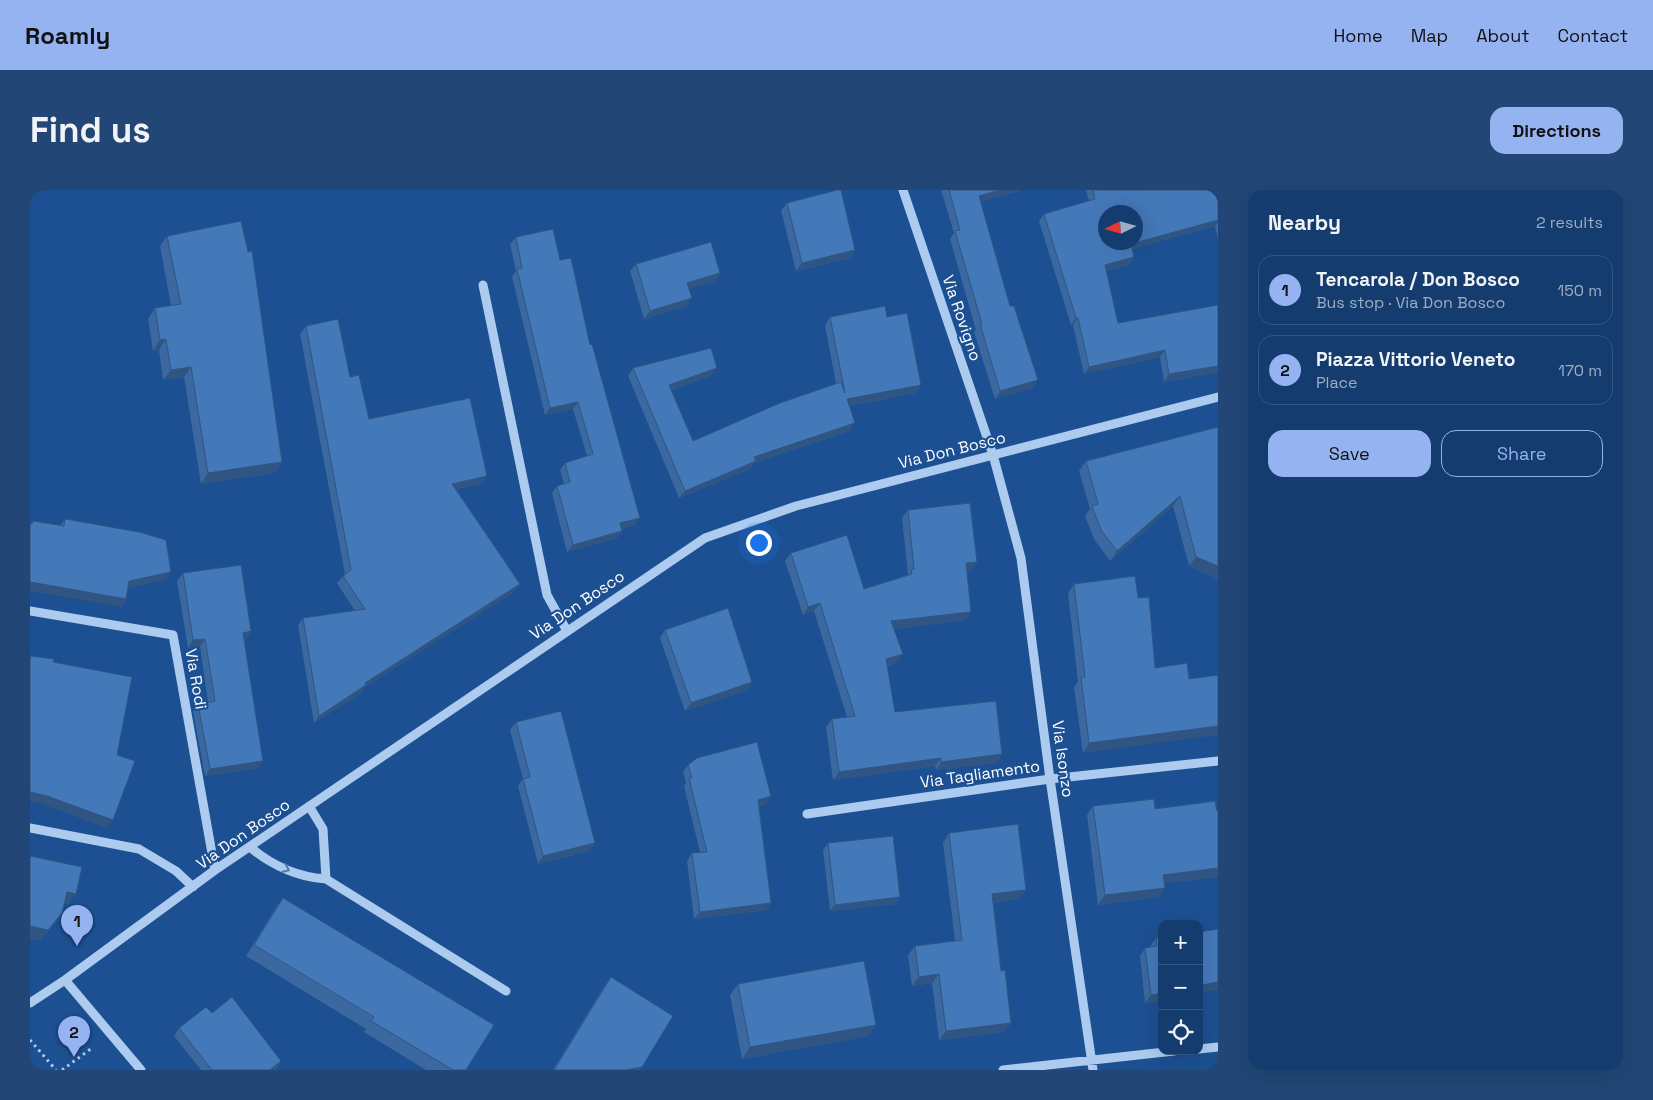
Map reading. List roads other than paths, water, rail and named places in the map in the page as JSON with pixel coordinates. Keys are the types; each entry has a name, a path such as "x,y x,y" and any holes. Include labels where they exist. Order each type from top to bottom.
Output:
{"street":[{"name":"Via Rovigno","path":"904,190 993,455"},
{"path":"483,284 547,595 567,631"},
{"name":"Via Don Bosco","path":"30,1003 65,980 215,870 705,538 796,506 1218,397"},
{"name":"Via Isonzo","path":"993,455 1021,558 1050,779 1093,1070"},
{"name":"Via Rodi","path":"30,611 173,635 215,870"},
{"name":"Via Tagliamento","path":"807,814 1050,779 1218,761"},
{"path":"309,806 323,829 326,879"},
{"path":"30,828 138,850 176,871 193,887"},
{"path":"250,847 263,858 300,875 326,879 506,990"},
{"path":"65,980 140,1070"},
{"path":"1203,1049 1218,1047"},
{"path":"1003,1070 1158,1053"}],"place":[{"name":"Tencarola / Don Bosco","path":"77,946"},
{"name":"Piazza Vittorio Veneto","path":"74,1057"}]}
